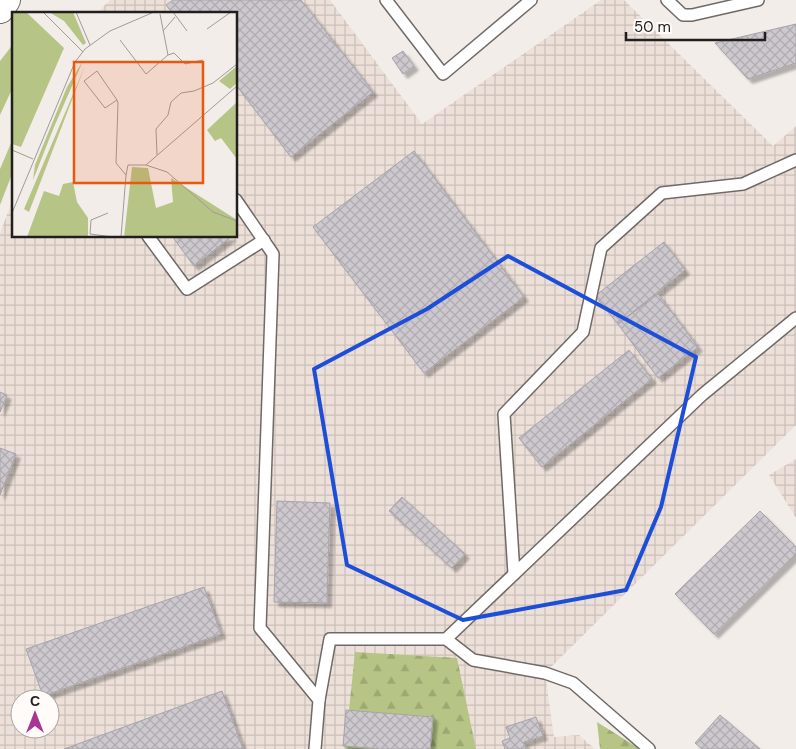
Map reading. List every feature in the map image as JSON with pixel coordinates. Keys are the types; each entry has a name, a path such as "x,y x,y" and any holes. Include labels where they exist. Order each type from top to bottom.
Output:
{"main road":[{"path":"0,9 6,0"}],"lane":[{"path":"386,0 443,74 531,0"},
{"path":"667,0 683,15 692,15 758,0"},
{"path":"514,574 504,414 583,332 601,248 662,193 743,184 796,160"},
{"path":"238,203 273,254 260,628 319,700"},
{"path":"149,238 187,289 264,240"},
{"path":"446,639 702,395 796,318"},
{"path":"315,749 319,700 330,639 446,639 473,660 545,673 574,683 649,749"}],"highlighted area":[{"path":"508,256 696,357 661,507 626,590 463,620 347,565 314,369 427,309"}],"shaded area":[{"path":"110,0 330,0 422,124 601,0 624,0 773,146 796,126 796,425 545,673 554,737 579,735 595,749 0,749 0,233 12,201 12,238 238,238 238,12 98,12"},
{"path":"796,459 796,518 769,475"}],"green space":[{"path":"12,46 12,89 0,115 0,61"},
{"path":"12,141 12,174 0,205 0,169"},
{"path":"355,652 457,658 476,749 345,749"},
{"path":"597,722 640,749 600,749"}],"building":[{"path":"173,0 301,0 373,92 291,157 238,88 238,12 171,12 166,5"},
{"path":"796,24 796,63 748,79 715,43"},
{"path":"403,51 414,66 403,74 392,58"},
{"path":"414,151 524,297 424,373 313,227"},
{"path":"173,238 229,238 194,266"},
{"path":"664,242 685,270 618,324 595,296"},
{"path":"658,294 698,347 658,378 618,324"},
{"path":"629,350 652,379 542,467 519,438"},
{"path":"0,392 7,395 0,412"},
{"path":"0,448 16,454 0,495"},
{"path":"402,497 465,554 452,568 389,511"},
{"path":"277,501 330,503 327,603 274,602"},
{"path":"760,511 796,547 796,554 714,634 675,594"},
{"path":"204,587 221,634 60,690 40,689 26,649"},
{"path":"222,691 243,749 64,749"},
{"path":"346,710 433,717 430,749 381,749 343,746"},
{"path":"720,715 760,749 702,749 695,743"},
{"path":"536,717 543,736 524,742 526,749 505,749 502,741 510,738 506,727"}]}
